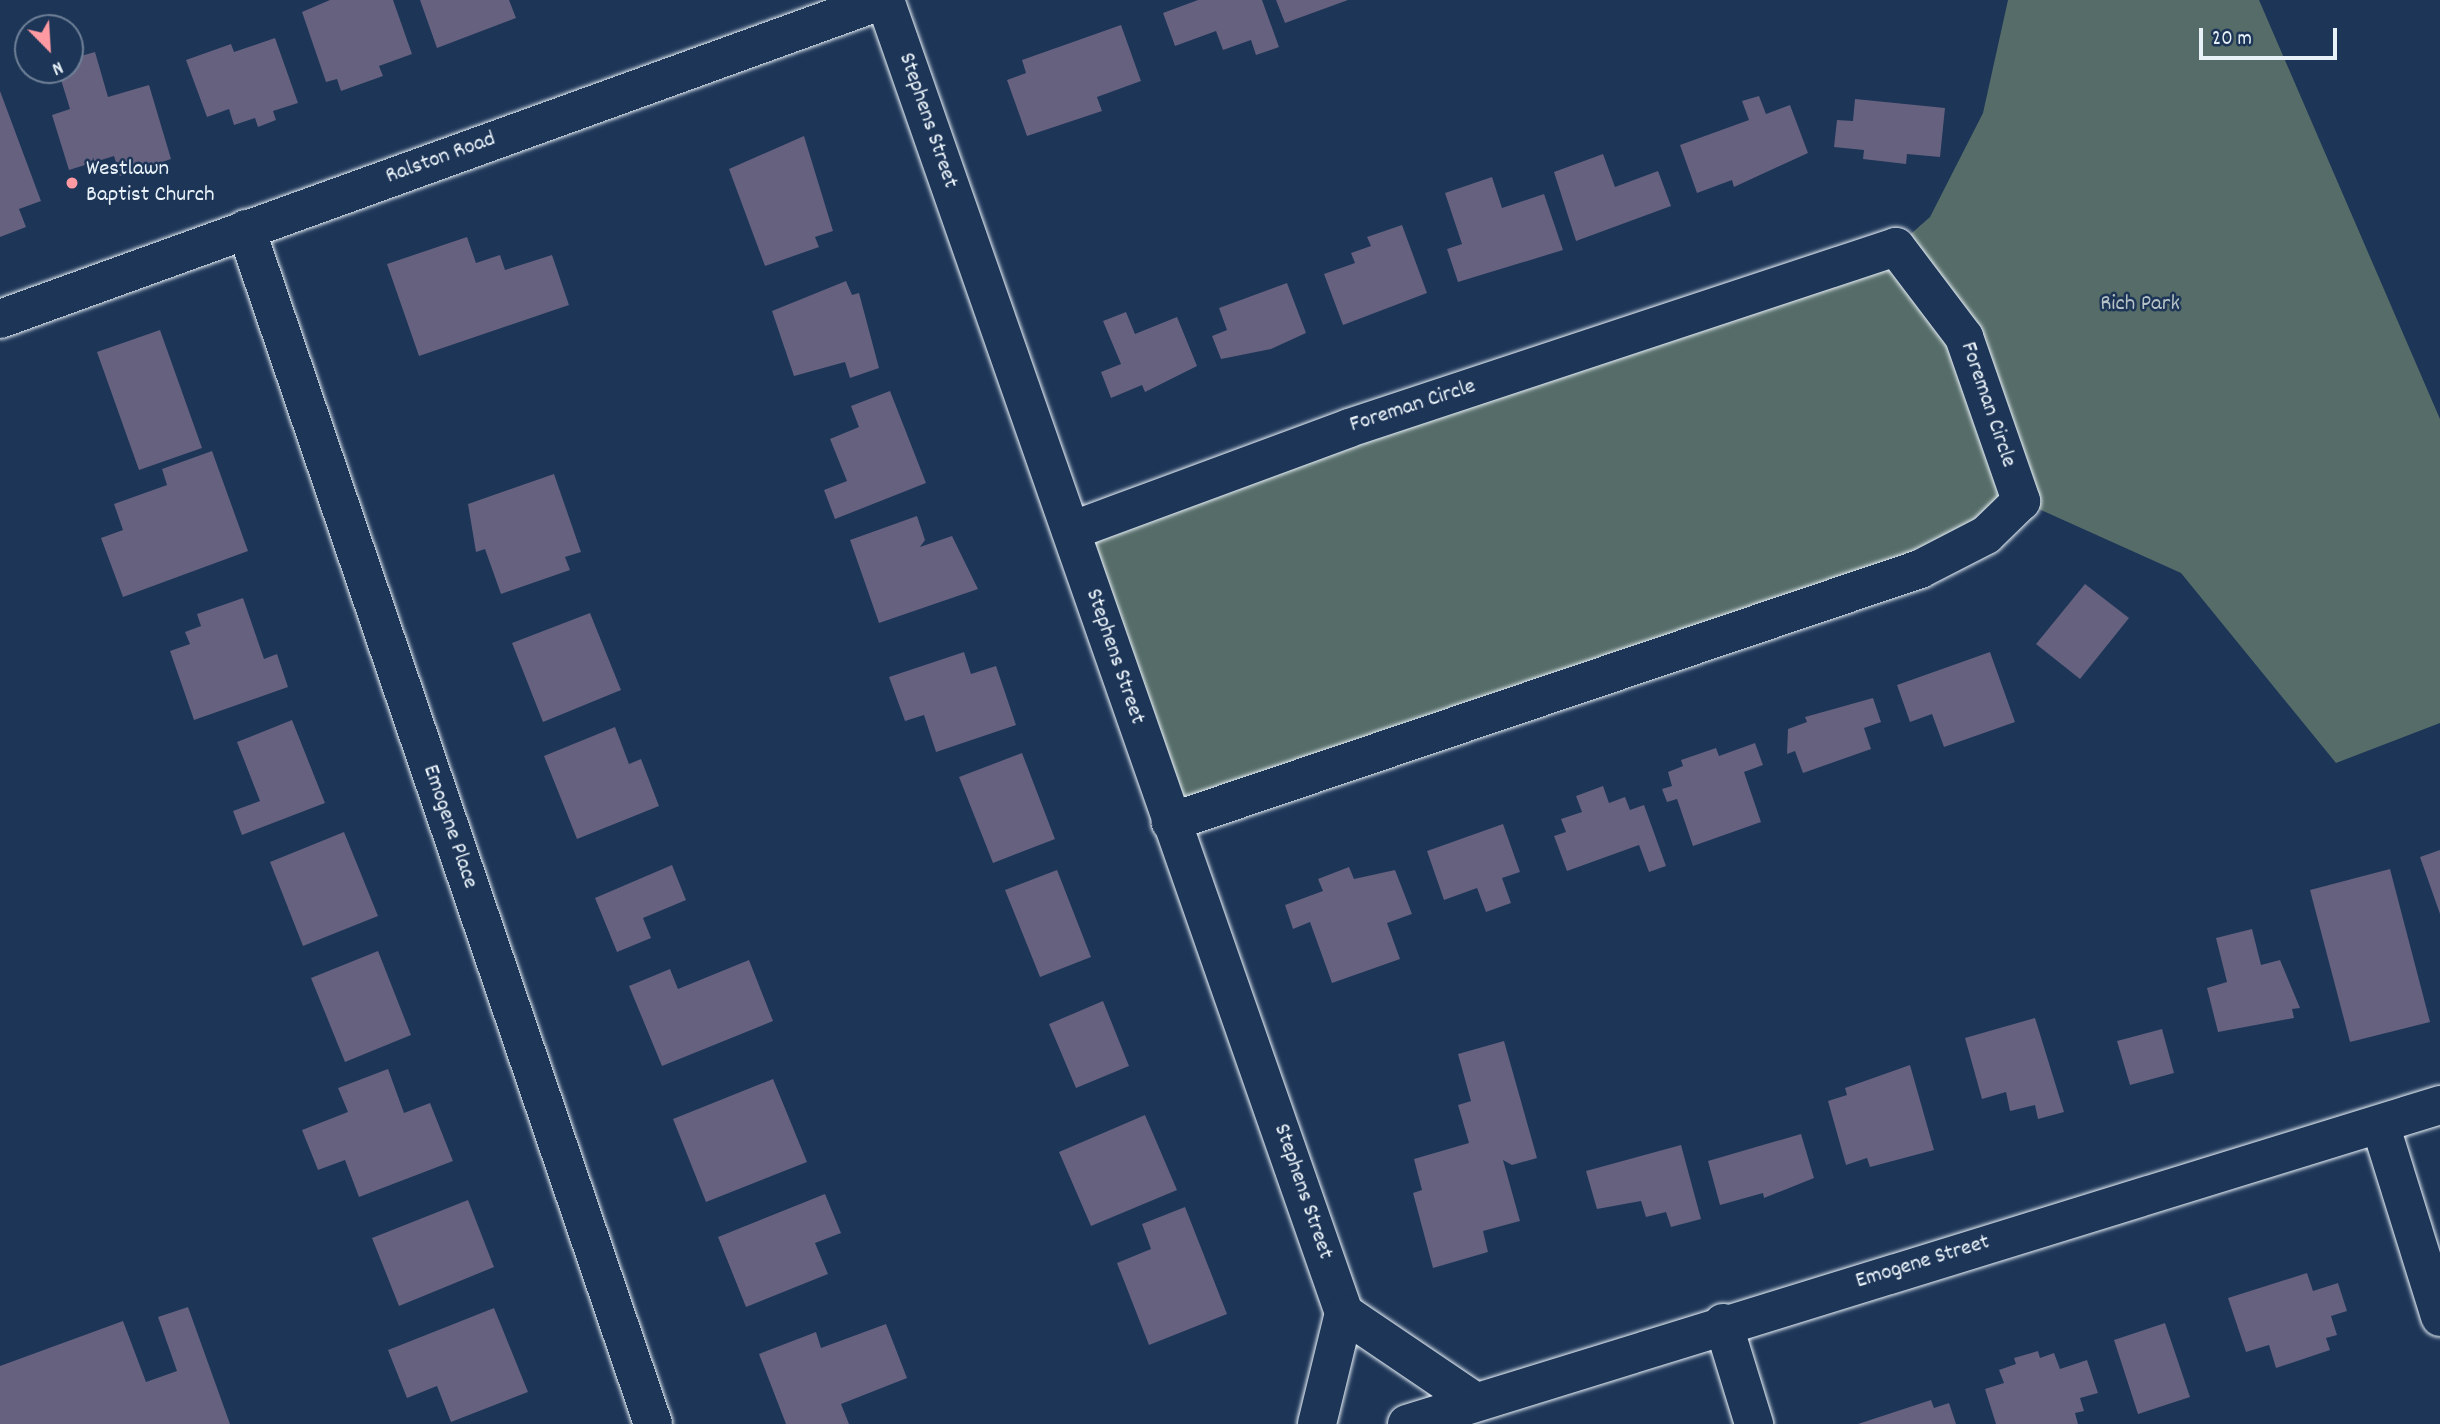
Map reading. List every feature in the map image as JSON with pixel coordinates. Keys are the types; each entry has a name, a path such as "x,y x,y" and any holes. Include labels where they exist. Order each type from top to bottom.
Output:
{"street":[{"name":"Ralston Road","path":"0,319 884,0"},
{"name":"Stephens Street","path":"884,0 1344,1313"},
{"name":"Emogene Place","path":"246,229 653,1424"},
{"name":"Foreman Circle","path":"1071,531 1349,428 1896,247 1939,298 1973,362 2021,501 1986,535 1920,569 1171,822"},
{"name":"Emogene Street","path":"1407,1424 1723,1323 2381,1127 2440,1105"},
{"path":"2381,1127 2440,1317"},
{"path":"1317,1424 1344,1313 1474,1401"},
{"path":"1723,1323 1754,1424"}],"green space":[{"name":"Rich Park","path":"2008,0 2259,0 2440,419 2440,723 2336,763 2181,573 2021,501 1986,535 1171,822 1071,531 1896,247 1930,217 1983,113"}],"building":[{"path":"330,0 393,0 412,54 379,66 383,76 341,91 337,79 326,82 302,12"},
{"path":"420,0 509,0 516,18 437,48"},
{"path":"1198,0 1262,0 1279,47 1256,55 1251,40 1223,50 1216,31 1175,46 1163,13"},
{"path":"1276,0 1348,0 1285,23"},
{"path":"1121,25 1141,81 1097,97 1102,111 1027,136 1007,80 1026,73 1022,60"},
{"path":"275,38 298,103 273,111 276,120 258,127 255,118 234,125 229,109 207,117 186,60 231,44 234,52"},
{"path":"95,52 108,97 149,85 171,159 120,176 114,156 69,170 52,115 70,109 62,84 84,84 84,55"},
{"path":"0,91 41,201 19,209 26,227 0,237"},
{"path":"1759,96 1766,114 1790,105 1808,153 1734,187 1732,180 1697,193 1680,145 1749,120 1742,101"},
{"path":"1855,99 1945,108 1940,157 1907,154 1906,164 1863,159 1864,150 1834,147 1837,120 1853,121"},
{"path":"804,136 833,231 815,237 819,247 765,266 729,169"},
{"path":"1603,154 1615,187 1658,171 1671,206 1576,241 1554,172"},
{"path":"1492,177 1502,208 1544,194 1563,250 1458,282 1447,249 1462,244 1445,193"},
{"path":"1402,225 1427,293 1343,325 1324,274 1355,263 1351,253 1371,246 1367,237"},
{"path":"467,237 476,263 500,255 505,270 552,255 569,305 419,356 387,264"},
{"path":"846,281 852,295 859,293 879,368 850,378 845,362 794,376 772,311"},
{"path":"1287,283 1306,333 1271,349 1221,359 1212,336 1227,330 1219,308"},
{"path":"1126,312 1135,334 1177,317 1197,366 1145,392 1142,385 1111,398 1101,372 1121,364 1103,321"},
{"path":"160,330 202,448 139,470 97,352"},
{"path":"890,391 926,483 835,519 824,490 847,481 830,439 859,427 851,406"},
{"path":"212,451 248,551 123,597 101,538 123,530 114,504 167,485 162,469"},
{"path":"554,474 581,552 565,557 570,570 501,594 485,549 476,552 468,504"},
{"path":"917,516 925,540 920,547 952,536 978,589 879,623 850,540"},
{"path":"2085,584 2129,618 2080,679 2036,644"},
{"path":"243,598 264,659 277,654 288,687 194,720 170,651 190,644 185,632 201,626 197,614"},
{"path":"590,613 621,690 543,722 512,643"},
{"path":"964,652 971,674 996,666 1016,725 936,752 924,715 905,721 889,677"},
{"path":"1990,652 2015,722 1944,747 1932,714 1910,722 1897,685"},
{"path":"1873,698 1881,722 1864,728 1871,749 1803,773 1795,751 1787,754 1788,729 1807,722 1805,717"},
{"path":"292,720 325,803 242,835 233,811 260,801 237,742"},
{"path":"615,727 629,764 641,759 659,806 577,839 544,756"},
{"path":"1755,743 1763,765 1744,772 1761,822 1693,846 1677,799 1667,802 1662,789 1672,786 1668,772 1683,766 1681,760 1716,748 1719,756"},
{"path":"1022,753 1055,839 993,863 959,777"},
{"path":"1603,786 1609,803 1625,797 1630,810 1644,805 1666,866 1649,872 1639,845 1567,871 1554,836 1566,832 1561,819 1582,812 1576,796"},
{"path":"1503,824 1520,872 1502,878 1511,903 1486,912 1477,888 1444,900 1427,851"},
{"path":"344,832 378,916 303,946 270,862"},
{"path":"2440,850 2440,914 2420,857"},
{"path":"672,865 686,900 643,918 651,938 617,952 595,898"},
{"path":"1349,867 1354,879 1395,870 1412,914 1387,923 1400,959 1332,983 1310,922 1293,929 1285,905 1323,891 1318,879"},
{"path":"2390,869 2430,1022 2350,1042 2310,890"},
{"path":"1057,870 1091,957 1040,977 1005,890"},
{"path":"2252,929 2261,965 2280,960 2300,1008 2292,1009 2294,1018 2218,1032 2207,988 2227,982 2216,938"},
{"path":"378,951 411,1035 345,1062 311,978"},
{"path":"749,960 773,1021 662,1066 629,986 670,969 678,989"},
{"path":"1103,1001 1129,1066 1076,1088 1049,1024"},
{"path":"2035,1018 2064,1112 2038,1119 2035,1105 2010,1111 2006,1092 1982,1099 1965,1038"},
{"path":"2162,1029 2174,1073 2130,1085 2117,1041"},
{"path":"1504,1041 1537,1158 1512,1165 1503,1160 1520,1221 1483,1231 1488,1252 1433,1268 1413,1193 1422,1190 1414,1159 1469,1143 1458,1105 1471,1101 1458,1054"},
{"path":"1910,1065 1934,1150 1870,1167 1867,1158 1846,1165 1828,1101 1847,1095 1845,1088"},
{"path":"388,1069 404,1113 430,1103 453,1161 359,1197 345,1160 318,1170 302,1130 348,1112 338,1088"},
{"path":"773,1079 807,1162 706,1202 673,1119"},
{"path":"1145,1115 1177,1190 1091,1226 1059,1152"},
{"path":"1801,1134 1814,1178 1764,1198 1763,1193 1720,1205 1708,1161"},
{"path":"1681,1145 1701,1219 1671,1227 1666,1212 1646,1217 1641,1201 1597,1209 1586,1171"},
{"path":"825,1194 841,1233 815,1243 828,1274 746,1307 718,1237"},
{"path":"468,1200 494,1267 399,1306 372,1238"},
{"path":"1185,1207 1227,1314 1149,1345 1117,1263 1151,1249 1142,1224"},
{"path":"2307,1273 2313,1291 2338,1283 2347,1311 2331,1316 2337,1335 2326,1338 2330,1350 2276,1368 2269,1345 2246,1352 2228,1298"},
{"path":"188,1307 230,1424 0,1424 0,1366 123,1321 146,1382 177,1371 158,1317"},
{"path":"494,1308 528,1392 451,1422 437,1386 407,1398 388,1350"},
{"path":"2165,1323 2190,1397 2138,1414 2114,1340"},
{"path":"886,1324 907,1378 841,1404 849,1424 786,1424 759,1354 816,1332 821,1348"},
{"path":"2038,1351 2040,1358 2054,1353 2060,1369 2087,1360 2098,1393 2080,1398 2084,1411 2075,1413 2078,1424 1996,1424 1985,1389 2004,1383 1999,1370 2016,1364 2014,1358"},
{"path":"1931,1400 1934,1408 1949,1403 1956,1424 1858,1424"}],"place":[{"name":"Westlawn Baptist Church","path":"72,183"}]}
